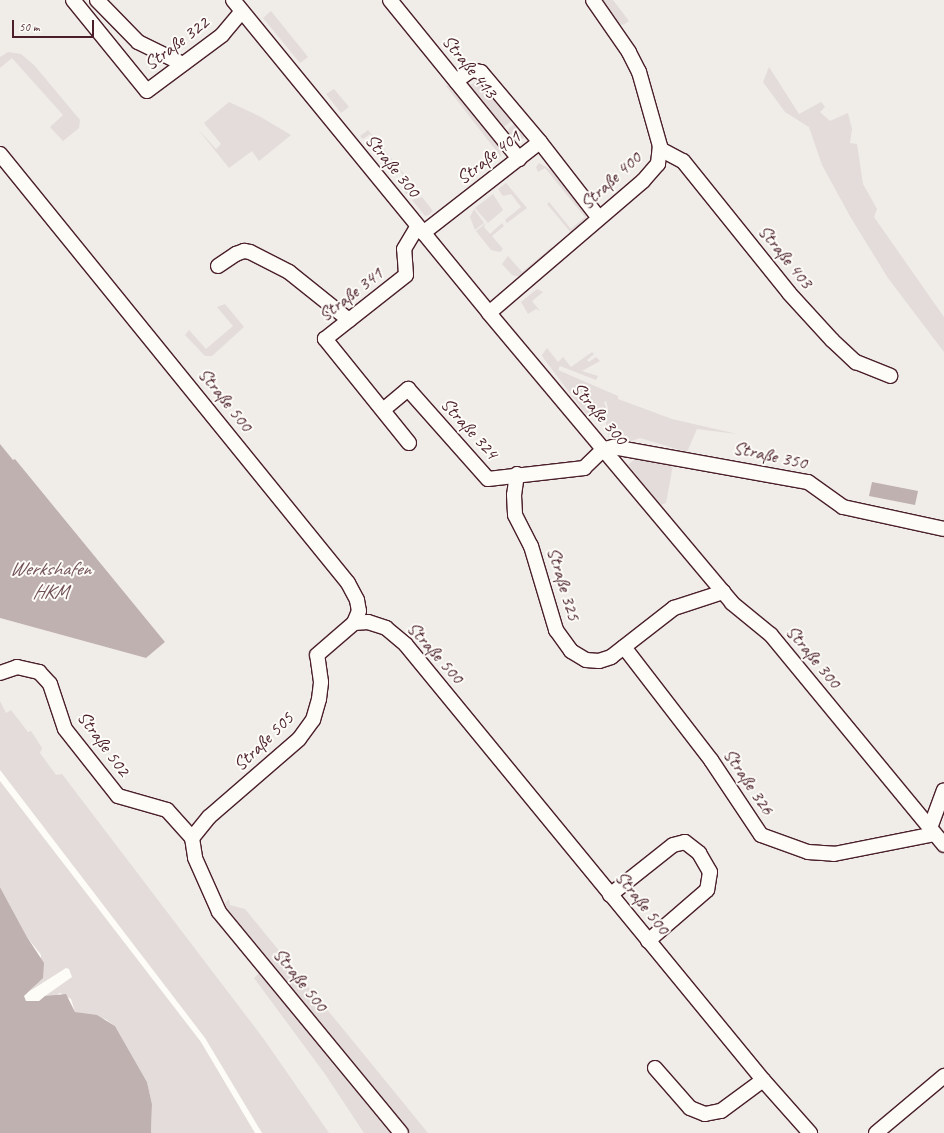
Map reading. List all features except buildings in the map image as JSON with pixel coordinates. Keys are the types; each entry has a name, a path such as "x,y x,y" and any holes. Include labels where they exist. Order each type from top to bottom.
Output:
{"street":[{"name":"Straße 322","path":"73,0 147,91 222,35 238,5"},
{"path":"97,0 138,42 183,64"},
{"name":"Straße 413","path":"390,0 518,158"},
{"name":"Straße 400","path":"489,313 651,173 658,164 660,149 639,72 629,52 593,0"},
{"name":"Straße 300","path":"238,5 420,230 723,592 770,635 944,846"},
{"path":"456,82 472,70 481,72 540,142"},
{"name":"Straße 401","path":"420,230 540,142 599,218"},
{"name":"Straße 403","path":"660,149 683,161 789,293 832,340 856,362 890,376"},
{"name":"Straße 500","path":"0,154 348,583 355,595 359,611 354,623 368,622 386,628 406,645 762,1080 810,1133"},
{"name":"Straße 341","path":"409,443 325,339 406,275 404,249 420,230"},
{"path":"218,266 244,250 250,252 289,272 349,320"},
{"name":"Straße 324","path":"383,410 408,389 488,479 517,474 584,468 604,449"},
{"name":"Straße 350","path":"604,449 613,447 808,482 843,507 944,528"},
{"name":"Straße 325","path":"517,474 514,495 515,515 531,546 556,630 571,651 586,660 599,661 612,657 674,608 723,592"},
{"name":"Straße 505","path":"192,838 209,817 299,739 313,720 319,700 322,682 317,654 354,623"},
{"name":"Straße 326","path":"624,647 706,754 761,835 808,852 834,854 932,831"},
{"name":"Straße 502","path":"0,673 17,667 39,672 50,684 65,729 113,792 118,796 167,810 192,838"},
{"path":"932,831 944,790"},
{"name":"Straße 500","path":"192,838 195,858 219,912 401,1133"},
{"path":"610,895 673,845 684,842 699,853 710,872 707,890 648,941"},
{"path":"655,1068 690,1108 705,1114 721,1111 762,1080"},
{"path":"876,1133 944,1076"}],"shaded area":[{"path":"0,0 944,0 944,1133 323,1133 0,705 0,618 146,658 165,642 15,459 13,461 0,444"},
{"path":"602,0 613,0 629,21 623,25 618,23"},
{"path":"271,11 308,57 300,63 263,18"},
{"path":"8,52 21,54 34,65 80,120 79,128 63,141 50,127 63,115 12,58 0,68 0,57"},
{"path":"769,67 799,114 821,102 825,107 820,112 830,121 848,113 852,129 850,143 857,144 863,184 877,209 874,217 944,317 944,352 888,278 851,218 822,165 809,127 785,112 763,82"},
{"path":"481,77 515,118 504,127 468,87"},
{"path":"448,85 500,148 501,157 446,86"},
{"path":"334,89 349,107 341,113 326,94"},
{"path":"229,102 259,116 291,135 259,161 252,151 229,168 197,128 216,149 221,144 204,123"},
{"path":"517,122 526,135 519,143 508,132 509,128"},
{"path":"368,130 418,191 406,194 403,188 409,182 370,134 363,139 360,136"},
{"path":"539,163 551,170 586,214 586,222 573,235 547,204 549,202 571,229 585,217 545,168 538,172 536,167"},
{"path":"506,183 527,208 507,223 505,220 521,207 511,194 503,196 498,189"},
{"path":"493,194 503,210 488,223 475,208"},
{"path":"422,197 433,211 429,215 425,216 412,200"},
{"path":"474,209 484,223 475,230 470,217"},
{"path":"486,223 484,227 490,234 502,223 504,226 492,236 503,249 500,252 491,250 476,231"},
{"path":"552,247 555,250 521,277 512,275 502,264 508,256 522,272"},
{"path":"537,289 543,292 532,301 540,311 536,309 528,314 521,302"},
{"path":"225,304 244,327 212,356 205,356 185,335 189,330 206,349 233,326 217,307"},
{"path":"547,348 558,362 563,357 571,367 592,352 594,354 587,360 589,362 596,357 600,361 582,371 598,376 596,380 560,366 558,370 618,396 618,399 672,419 737,434 697,429 687,452 640,438 631,441 617,439 617,430 610,430 609,438 606,423 608,408 606,401 604,402 606,408 604,421 586,414 544,359 542,355"},
{"path":"636,458 673,465 666,503 661,505 628,465"},
{"path":"0,701 6,713 11,710 28,732 31,731 42,748 40,753 56,775 62,774 263,1038 329,1133 262,1133 205,1038 0,770"},
{"path":"0,781 201,1042 255,1133 151,1133 152,1104 147,1082 115,1026 105,1019 75,1012 71,999 60,993 53,997 45,996 72,977 69,969 66,968 30,991 38,982 41,955 27,937 0,887"},
{"path":"229,899 230,905 245,909 428,1133 411,1133 226,907 225,903"},
{"path":"259,973 390,1133 364,1133 325,1074 254,978"}],"water":[{"name":"Werkshafen HKM","path":"0,444 13,460 15,459 165,642 146,658 0,618"},
{"path":"872,482 918,491 915,505 869,496"},
{"path":"0,887 27,937 44,963 43,978 24,996 26,1001 39,1001 45,996 66,994 75,1012 97,1015 115,1026 147,1082 152,1104 151,1133 0,1133"}]}
